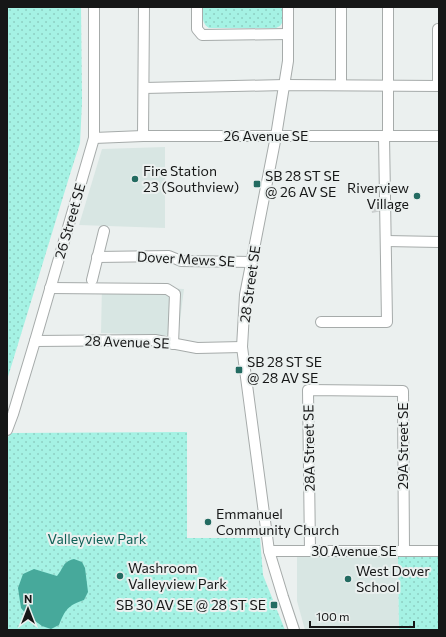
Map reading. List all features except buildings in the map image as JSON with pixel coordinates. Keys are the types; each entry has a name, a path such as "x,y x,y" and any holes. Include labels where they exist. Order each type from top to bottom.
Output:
{"street":[{"name":"26 Street SE","path":"7,430 94,138 94,7"},
{"path":"143,136 144,7"},
{"path":"197,7 198,29 202,35 288,34"},
{"name":"28 Street SE","path":"288,7 288,61 285,85 245,295 242,347 269,551 294,630"},
{"path":"341,7 341,85"},
{"path":"322,322 387,322 385,200 388,85 388,7"},
{"path":"144,88 285,85 438,86 439,28"},
{"name":"26 Avenue SE","path":"94,138 143,136 439,136"},
{"path":"385,200 376,210 379,216 386,219"},
{"path":"92,280 104,231"},
{"path":"386,241 439,242"},
{"name":"Dover Mews SE","path":"97,257 169,256 181,261 252,262"},
{"path":"50,288 167,289 175,294 173,344"},
{"name":"28 Avenue SE","path":"34,341 155,340 196,348 242,347"},
{"name":"28A Street SE","path":"310,551 308,390 354,390"},
{"name":"29A Street SE","path":"354,390 403,391 404,551"},
{"name":"30 Avenue SE","path":"269,551 439,551"}],"shaded area":[{"path":"165,147 165,228 79,225 102,149"},
{"path":"102,285 184,289 178,336 101,333"},
{"name":"West Dover School","path":"297,557 398,557 399,630 305,630 297,601"},
{"path":"74,559 82,562 85,568 88,592 84,600 74,604 68,609 63,615 59,625 51,629 42,626 27,615 21,608 18,588 23,574 34,569 57,576 67,562"}],"green space":[{"path":"7,7 81,7 82,102 80,143 7,380"},
{"path":"203,7 282,7 282,23 276,28 209,28 206,26 204,21"},
{"name":"Valleyview Park","path":"187,432 187,538 260,538 263,575 285,630 7,630 7,440 10,433"},
{"path":"439,556 439,630 399,630 398,557"}],"tunnel":[{"path":"376,207 377,212"}],"place":[{"name":"Fire Station 23 (Southview)","path":"135,179"},
{"name":"SB 28 ST SE @ 26 AV SE","path":"257,184"},
{"name":"Riverview Village","path":"417,196"},
{"name":"SB 28 ST SE @ 28 AV SE","path":"239,370"},
{"name":"Emmanuel Community Church","path":"208,522"},
{"name":"Washroom Valleyview Park","path":"120,576"},
{"name":"West Dover School","path":"348,579"},
{"name":"SB 30 AV SE @ 28 ST SE","path":"274,605"}]}
